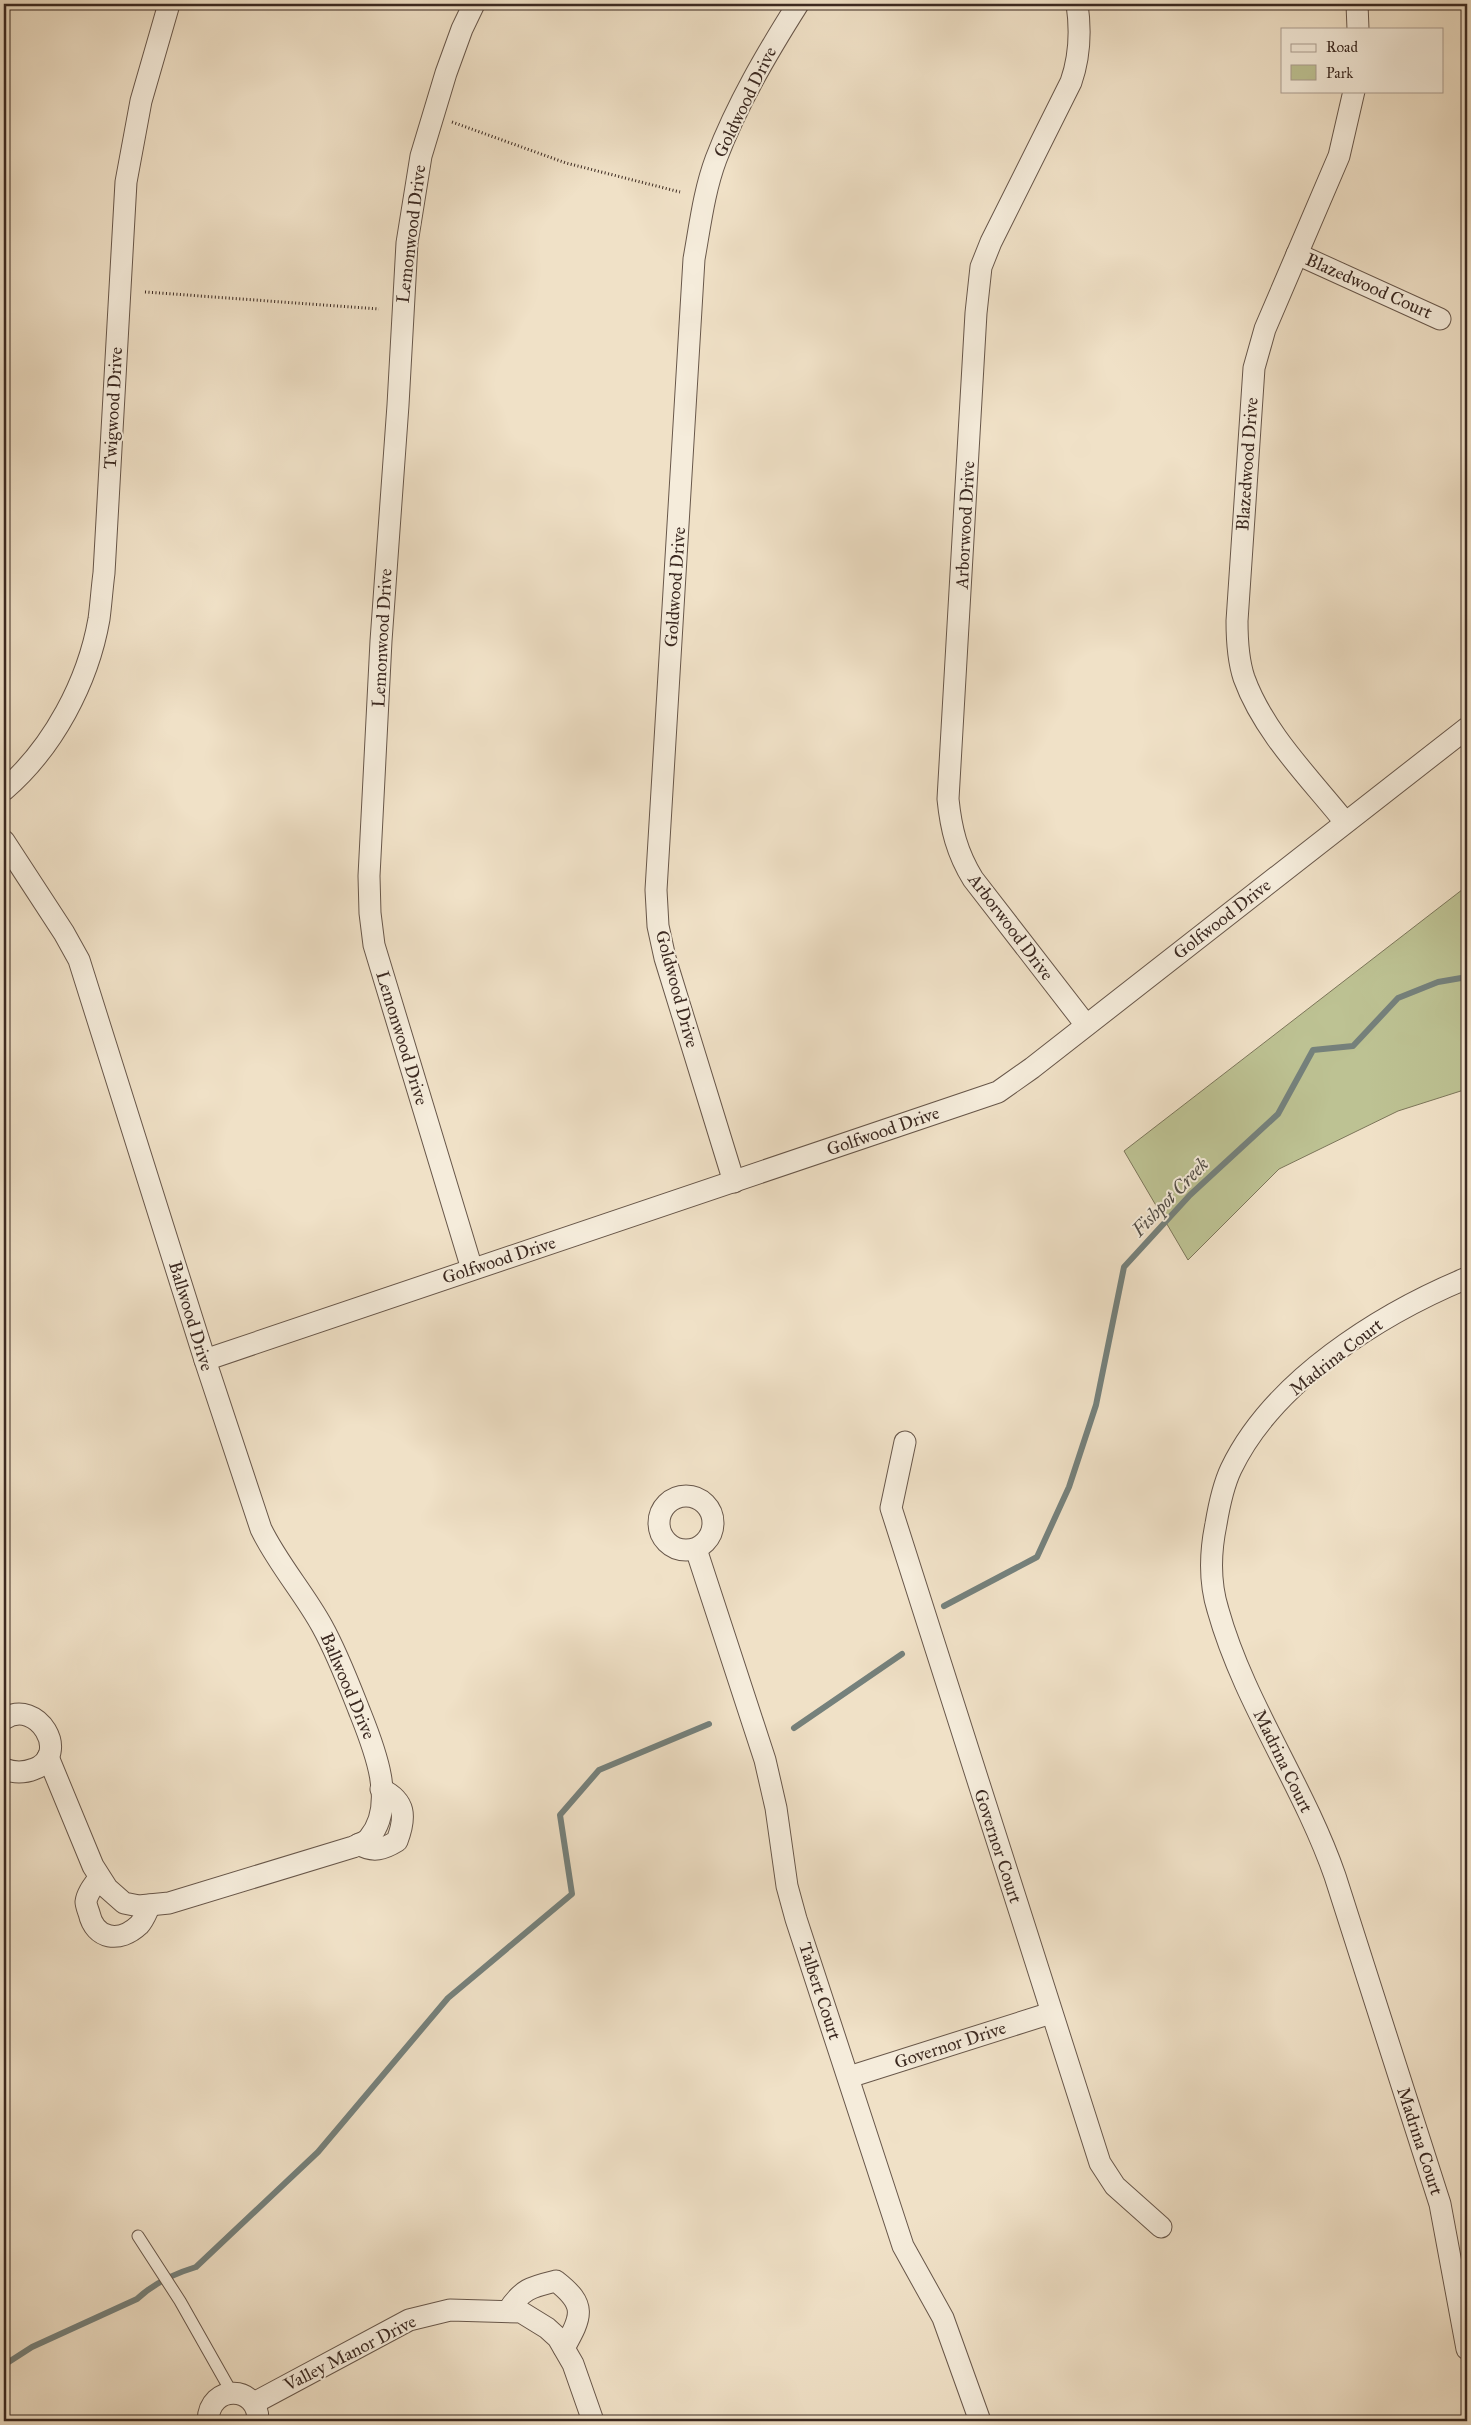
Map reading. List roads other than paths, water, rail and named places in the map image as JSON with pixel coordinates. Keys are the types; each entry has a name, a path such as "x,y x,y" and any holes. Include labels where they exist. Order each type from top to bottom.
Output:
{"street":[{"name":"Twigwood Drive","path":"4,790 33,759 61,722 88,662 99,620 104,573 126,182 141,101 169,4"},
{"name":"Lemonwood Drive","path":"472,1269 374,945 370,913 369,876 381,641 398,405 407,243 421,156 446,73 462,29 474,4"},
{"name":"Goldwood Drive","path":"734,1182 665,958 658,926 656,890 694,260 706,192 732,120 761,63 798,4"},
{"name":"Arborwood Drive","path":"1077,4 1080,42 1076,69 991,242 981,267 976,313 948,799 950,822 962,860 973,879 1086,1025"},
{"path":"1357,4 1358,28"},
{"name":"Blazedwood Drive","path":"1345,822 1270,729 1244,678 1237,649 1238,595 1252,384 1265,329 1340,156 1354,92"},
{"name":"Blazedwood Court","path":"1298,254 1440,319"},
{"name":"Golfwood Drive","path":"205,1360 998,1092 1032,1068 1467,728"},
{"name":"Ballwood Drive","path":"4,841 64,933 78,960 205,1360 261,1529 274,1556 322,1625 346,1675 371,1738 377,1760 382,1810 375,1829 368,1839 359,1844 169,1903 139,1906 124,1903 99,1878 48,1757"},
{"name":"Madrina Court","path":"1467,1278 1399,1309 1365,1330 1317,1367 1270,1411 1230,1470 1212,1542 1211,1577 1217,1609 1240,1673 1324,1845 1335,1876 1440,2204 1467,2349"},
{"name":"Governor Court","path":"905,1442 891,1508 1051,2013 1100,2163 1115,2186 1161,2227"},
{"name":"Talbert Court","path":"696,1549 765,1760 776,1808 787,1886 903,2246 943,2318 980,2421"},
{"path":"4,1719 17,1714 27,1715 36,1719 49,1734 51,1745 45,1763 31,1770 15,1773 4,1769"},
{"path":"99,1878 91,1888 86,1902 90,1918 97,1931 108,1936 125,1935 140,1924 150,1905"},
{"name":"Governor Drive","path":"849,2077 1051,2013"},
{"path":"508,2311 519,2294 535,2286 556,2281 568,2291 579,2306 579,2321 564,2348"},
{"name":"Valley Manor Drive","path":"232,2393 248,2397 256,2412 409,2320 450,2310 521,2312 547,2328 558,2338 572,2364 593,2421"},
{"path":"208,2421 211,2406 216,2399 232,2393"}],"lane":[{"path":"138,2236 180,2302 232,2393"}],"waterway":[{"name":"Fishpot Creek","path":"944,1606 1037,1557 1069,1487 1096,1405 1124,1267 1190,1195 1278,1114 1313,1050 1353,1046 1398,998 1438,982 1467,977"},
{"path":"794,1728 902,1654"},
{"path":"4,2365 32,2347 137,2299 150,2288 164,2280 196,2267 318,2152 448,1998 572,1894 560,1815 599,1770 709,1724"}]}
